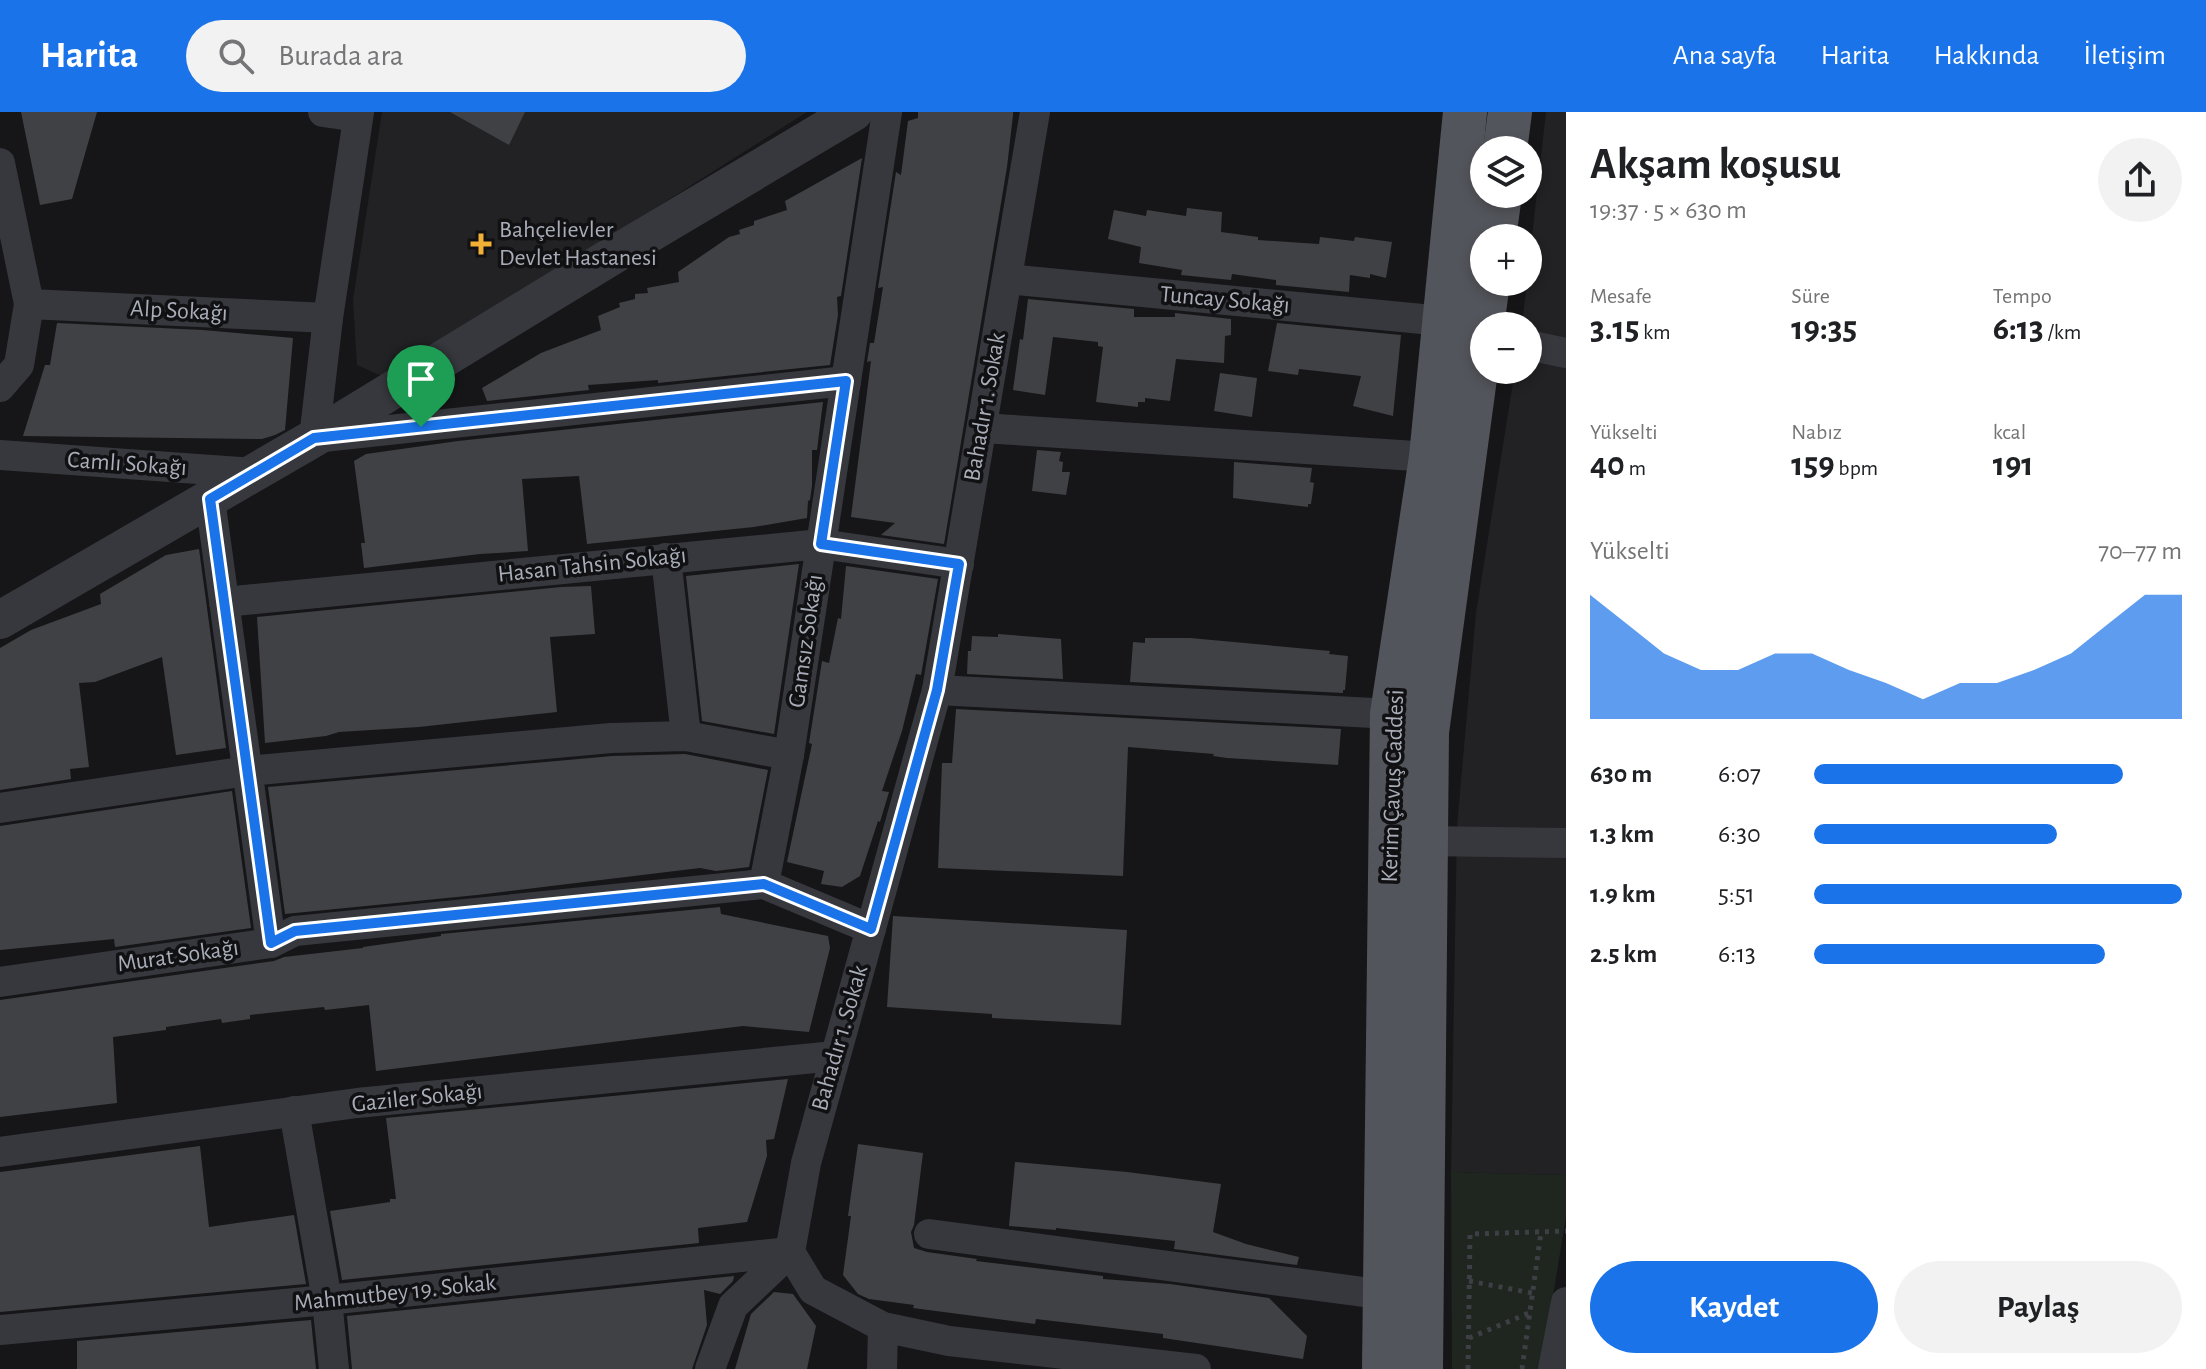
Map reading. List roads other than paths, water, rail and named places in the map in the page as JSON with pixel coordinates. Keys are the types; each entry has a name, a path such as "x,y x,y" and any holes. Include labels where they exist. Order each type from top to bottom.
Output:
{"main road":[{"name":"Kerim Çavuş Caddesi","path":"1421,1369 1427,732 1470,331 1465,112"},
{"path":"1507,136 1510,112"},
{"name":"Kerim Çavuş Caddesi","path":"1384,1369 1392,714 1431,457 1470,331"}],"street":[{"path":"314,438 328,318 359,115 323,112"},
{"path":"0,620 314,438 854,112"},
{"name":"Gamsız Sokağı","path":"764,884 789,755 887,112"},
{"name":"Bahadır 1. Sokak","path":"790,1252 806,1163 937,690 1035,112"},
{"path":"0,163 29,304 19,365 0,387"},
{"name":"Tuncay Sokağı","path":"1007,279 1470,331"},
{"name":"Alp Sokağı","path":"29,304 328,318"},
{"path":"1542,348 1566,353"},
{"path":"314,438 846,381"},
{"path":"982,428 1431,457"},
{"name":"Camlı Sokağı","path":"0,455 254,473"},
{"path":"210,499 271,943"},
{"name":"Hasan Tahsin Sokağı","path":"224,602 821,544 959,564"},
{"path":"666,558 686,736"},
{"path":"937,690 1392,714"},
{"path":"0,808 247,771 611,738 686,736 789,755"},
{"path":"1425,841 1566,843"},
{"name":"Murat Sokağı","path":"0,982 271,943 295,931 764,884 871,929"},
{"name":"Gaziler Sokağı","path":"0,1152 357,1103 835,1056"},
{"path":"294,1111 327,1300 334,1369"},
{"path":"929,1234 1386,1295"},
{"path":"710,1369 733,1306 790,1252 813,1290 883,1327 949,1341 1196,1369"},
{"name":"Mahmutbey 19. Sokak","path":"0,1330 790,1252"},
{"path":"1553,1369 1566,1302"},
{"path":"882,1369 883,1327"}],"place":[{"name":"Bahçelievler Devlet Hastanesi","path":"481,244"}]}
